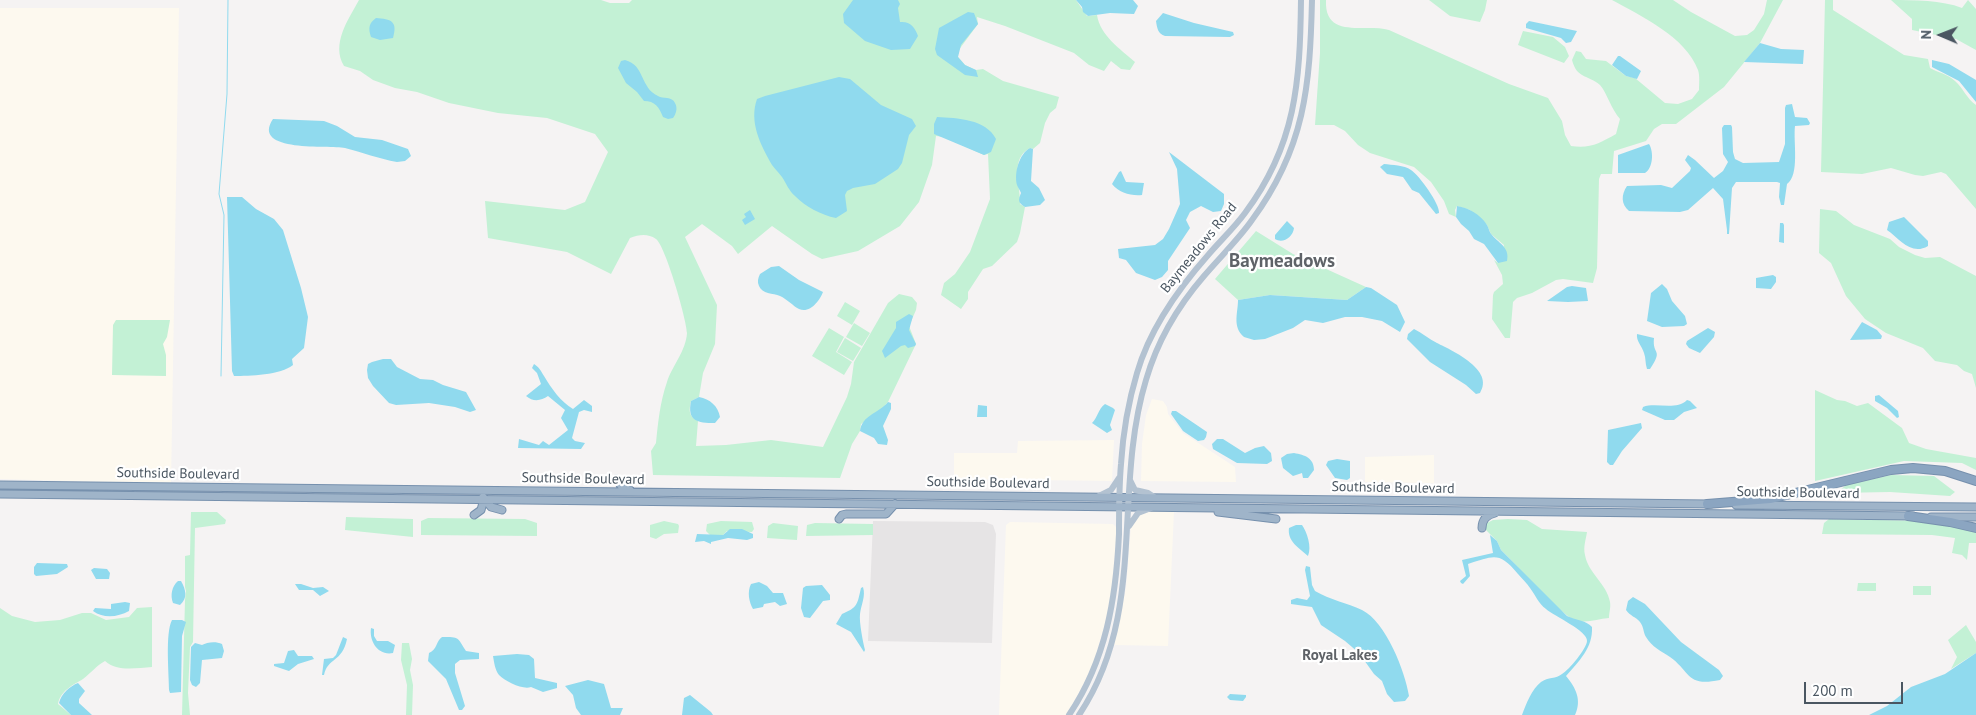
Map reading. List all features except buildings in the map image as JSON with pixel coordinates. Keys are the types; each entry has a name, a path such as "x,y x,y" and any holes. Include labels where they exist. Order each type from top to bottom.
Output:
{"highway":[{"path":"1707,504 1770,499 1891,470 1913,468 1946,471 1976,481"},
{"path":"616,479 624,489 640,492"},
{"name":"Southside Boulevard","path":"0,485 1100,496 1976,508"},
{"path":"174,496 175,486"},
{"path":"478,491 491,507 502,510"},
{"path":"598,501 610,498 616,492"},
{"name":"Southside Boulevard","path":"0,494 1976,517"},
{"path":"474,515 481,510 484,500"},
{"path":"839,519 842,515 846,514 886,514 895,504"},
{"path":"1819,516 1823,510 1910,507"},
{"path":"1178,508 1276,519"},
{"path":"1482,528 1482,523 1486,517 1498,512"},
{"path":"1908,516 1976,528"}],"main road":[{"name":"Baymeadows Road","path":"1069,715 1095,667 1110,621 1116,580 1123,436 1138,370 1153,333 1183,285 1245,213 1259,192 1279,153 1293,112 1297,89 1301,49 1301,0"},
{"name":"Baymeadows Road","path":"1080,715 1099,680 1114,638 1123,598 1129,479 1134,434 1141,397 1154,356 1169,324 1191,291 1252,221 1270,194 1288,158 1301,120 1308,86 1312,0"},
{"path":"1100,496 1111,490 1120,477"},
{"path":"1129,479 1135,489 1154,497"},
{"path":"1127,529 1136,515 1151,508"}],"shaded area":[{"path":"0,8 179,8 171,484 0,479"},
{"path":"1152,399 1163,401 1167,407 1168,414 1183,433 1235,467 1236,482 1141,481 1142,444 1146,415"},
{"path":"1114,440 1112,481 954,479 954,453 1017,453 1018,441"},
{"path":"1434,455 1434,483 1365,482 1365,457"},
{"path":"1149,511 1174,511 1168,646 1114,645 1126,588 1131,526 1134,518"},
{"path":"873,521 985,522 993,525 996,534 992,643 868,641"},
{"path":"1010,522 1113,524 1117,528 1111,603 1092,668 1067,715 999,715 1006,525"}],"green space":[{"path":"359,0 601,0 610,3 629,3 632,0 1076,0 1087,16 1097,15 1106,35 1135,62 1130,70 1121,69 1111,61 1104,71 1089,65 1074,53 977,17 978,24 958,51 958,57 965,65 976,70 983,69 1003,81 1059,97 1056,108 1050,113 1045,123 1040,143 1033,149 1030,148 1020,159 1018,173 1020,204 1025,207 1017,242 992,266 983,269 968,292 968,299 961,309 941,295 944,283 955,274 970,252 990,199 988,154 984,155 944,137 936,136 932,165 919,202 900,226 858,251 822,259 772,226 738,254 732,246 702,224 685,237 717,305 715,344 703,373 699,397 691,401 690,407 691,415 698,421 696,446 771,440 823,447 847,397 854,362 888,303 899,294 912,297 917,303 909,326 916,344 888,402 881,410 861,424 860,431 852,444 840,478 653,475 651,451 656,443 663,397 669,376 682,352 687,333 675,283 660,244 656,239 646,235 630,238 611,274 567,252 488,238 485,201 565,210 585,202 608,152 595,134 547,118 498,113 449,103 417,92 395,88 373,80 360,71 344,66 340,58 339,49 342,32"},
{"path":"1320,0 1326,0 1327,12 1332,21 1339,25 1389,30 1509,84 1548,98 1562,121 1565,135 1571,146 1584,147 1595,145 1616,134 1620,119 1600,85 1583,76 1574,66 1572,60 1576,51 1581,52 1586,59 1606,61 1626,76 1635,78 1665,103 1678,104 1692,99 1699,90 1698,70 1684,47 1661,29 1612,0 1673,0 1735,36 1747,35 1754,30 1764,14 1767,0 1783,0 1760,43 1724,87 1676,124 1662,124 1654,129 1646,141 1614,151 1612,174 1601,174 1599,179 1597,268 1593,283 1563,279 1556,280 1532,293 1517,298 1513,302 1510,338 1505,338 1492,319 1493,295 1503,284 1502,275 1494,260 1498,263 1504,245 1491,234 1487,225 1470,210 1457,206 1455,210 1456,217 1449,214 1444,201 1431,182 1414,167 1370,153 1358,145 1345,131 1334,125 1315,125 1320,53"},
{"path":"1429,0 1487,0 1480,22 1450,16"},
{"path":"1825,0 1833,0 1833,10 1904,55 1928,59 1930,68 1952,79 1976,105 1976,209 1946,174 1941,172 1923,176 1891,168 1862,174 1821,172"},
{"path":"1891,0 1937,2 1962,8 1968,0 1976,9 1976,50 1956,39 1912,30 1912,19"},
{"path":"1523,31 1553,37 1565,47 1569,56 1564,63 1518,45"},
{"path":"1820,209 1836,211 1854,225 1890,239 1899,247 1915,255 1925,258 1940,257 1976,276 1976,388 1972,374 1964,371 1957,365 1935,361 1923,348 1886,333 1865,319 1846,296 1831,263 1819,253"},
{"path":"1256,231 1293,254 1366,287 1347,300 1270,295 1238,300 1215,279"},
{"path":"845,302 860,311 852,325 837,316"},
{"path":"116,320 170,320 167,337 163,344 166,355 166,376 112,375 113,325"},
{"path":"854,323 870,333 862,346 846,337"},
{"path":"829,328 844,337 836,352 852,362 844,375 812,356"},
{"path":"845,338 861,348 853,361 837,352"},
{"path":"1815,390 1837,400 1857,406 1868,403 1902,428 1909,443 1926,449 1976,458 1976,470 1962,463 1904,461 1815,481"},
{"path":"1891,475 1934,476 1955,492 1950,496 1890,492 1837,493 1846,485"},
{"path":"191,512 217,512 226,520 225,524 195,528 193,642 190,647 188,693 190,715 182,715 186,591 185,556 190,555"},
{"path":"346,517 413,519 413,537 345,530"},
{"path":"428,518 525,519 537,523 537,536 421,535 421,521"},
{"path":"1829,519 1930,521 1976,530 1976,543 1969,543 1967,560 1962,555 1952,553 1955,538 1932,535 1822,534 1824,523"},
{"path":"1493,520 1527,520 1542,529 1587,532 1584,546 1585,555 1590,567 1608,596 1610,604 1609,618 1579,621 1559,609 1501,550 1497,541 1485,529 1487,523"},
{"path":"664,521 678,524 678,533 664,534 656,539 650,537 650,525"},
{"path":"721,521 752,522 754,529 752,532 727,531 723,535 711,536 706,531 707,524"},
{"path":"773,523 798,526 797,540 767,538 768,526"},
{"path":"815,523 873,524 873,535 806,536 807,525"},
{"path":"1858,583 1876,583 1876,591 1857,591"},
{"path":"1913,586 1931,586 1931,595 1913,595"},
{"path":"152,607 152,667 121,668 105,661 61,695 58,704 71,715 0,715 0,608 12,616 35,622 60,620 82,613 91,613 106,620 129,617 137,608"},
{"path":"1966,625 1976,642 1976,653 1951,669 1957,657 1948,640"},
{"path":"402,643 409,643 412,659 410,670 413,685 412,715 406,715 407,685 401,660"}],"water":[{"path":"853,0 898,0 900,4 898,8 900,22 907,22 912,25 918,36 910,49 891,50 865,41 844,23 843,14"},
{"path":"1076,0 1133,0 1138,6 1134,14 1110,13 1088,16 1083,12 1082,7"},
{"path":"968,12 974,13 978,24 961,45 958,57 965,65 976,70 978,77 965,75 937,55 935,49 939,28"},
{"path":"1163,13 1194,23 1233,32 1234,35 1230,37 1165,36 1159,32 1156,21"},
{"path":"376,18 389,20 394,24 393,38 380,40 371,37 370,26"},
{"path":"1529,21 1577,31 1571,42 1566,43 1561,38 1526,28 1526,24"},
{"path":"1760,43 1781,49 1804,50 1803,64 1744,62"},
{"path":"1618,56 1641,71 1637,79 1626,76 1612,65"},
{"path":"625,60 636,67 652,92 660,97 670,98 674,101 676,113 673,118 663,117 656,105 644,101 626,83 618,68 621,61"},
{"path":"1932,60 1949,64 1976,80 1976,102 1959,81 1932,67"},
{"path":"839,77 850,79 881,105 912,119 916,126 909,135 902,163 898,169 875,184 847,191 845,195 847,211 836,218 819,213 799,200 791,192 763,149 757,133 754,116 757,99"},
{"path":"1792,104 1795,117 1807,118 1810,123 1809,125 1795,126 1795,166 1791,180 1787,184 1784,205 1781,205 1779,197 1780,183 1736,182 1732,188 1729,234 1727,234 1723,199 1713,188 1688,210 1680,212 1629,211 1624,205 1623,196 1627,186 1661,185 1672,188 1690,171 1691,168 1685,160 1688,155 1714,178 1723,171 1728,162 1723,154 1722,128 1724,125 1731,125 1732,127 1735,159 1743,163 1779,162 1785,144 1785,108 1786,105"},
{"path":"937,117 970,121 985,127 996,139 991,152 984,155 934,134 934,124"},
{"path":"273,119 324,121 337,126 355,137 382,140 408,149 411,156 405,161 397,162 345,148 295,145 282,142 272,137 269,130"},
{"path":"1649,144 1652,151 1652,160 1648,171 1645,173 1618,173 1618,155"},
{"path":"1030,148 1033,149 1031,181 1039,188 1045,200 1040,205 1025,207 1019,201 1021,193 1017,185 1016,175 1020,159"},
{"path":"1169,152 1224,194 1224,204 1221,211 1213,212 1201,206 1190,212 1186,220 1190,228 1168,261 1168,270 1162,277 1155,280 1136,273 1126,260 1119,258 1118,249 1155,245 1163,239 1169,229 1180,204 1177,169"},
{"path":"1384,164 1405,167 1415,173 1433,197 1439,213 1436,214 1419,193 1412,190 1403,177 1387,174 1380,167"},
{"path":"1121,171 1126,182 1144,183 1142,195 1126,193 1118,190 1112,184"},
{"path":"227,197 242,197 256,209 274,219 283,230 301,288 308,317 304,348 292,359 293,365 281,371 234,376 232,371"},
{"path":"1457,206 1474,212 1484,221 1491,234 1506,249 1507,261 1498,263 1484,244 1474,239 1456,217"},
{"path":"750,210 755,219 745,225 742,220 746,217 744,214"},
{"path":"1904,217 1928,241 1928,246 1922,249 1911,248 1887,230 1889,222"},
{"path":"1287,221 1294,228 1292,234 1287,239 1281,241 1275,239 1275,235"},
{"path":"1780,223 1784,225 1784,243 1779,242"},
{"path":"779,266 799,280 823,292 820,299 811,308 807,310 799,309 783,297 760,289 758,278 760,274 771,267"},
{"path":"1773,275 1776,277 1776,282 1771,289 1756,288 1756,278"},
{"path":"1662,284 1667,289 1672,301 1685,316 1687,324 1684,326 1662,327 1647,321 1651,293"},
{"path":"1366,287 1371,288 1397,305 1405,322 1400,332 1382,321 1362,317 1345,317 1323,323 1305,320 1293,328 1265,339 1254,340 1244,337 1238,329 1236,320 1238,300 1270,295 1347,300"},
{"path":"1567,287 1586,288 1588,301 1547,301"},
{"path":"909,314 913,316 909,330 916,344 915,346 908,348 905,345 901,346 885,358 882,351 896,328 896,322"},
{"path":"1862,322 1877,330 1882,336 1881,339 1850,340"},
{"path":"1708,328 1715,332 1714,337 1700,353 1689,348 1686,344 1687,341"},
{"path":"1414,329 1470,362 1482,377 1483,385 1480,393 1476,394 1466,385 1430,362 1407,339 1408,334"},
{"path":"1637,334 1654,338 1657,355 1650,369 1647,369 1645,355 1637,339"},
{"path":"383,359 391,359 397,367 420,379 433,380 466,392 476,410 470,412 455,407 429,403 396,405 389,403 368,378 368,364"},
{"path":"534,364 540,369 564,403 573,409 584,400 592,406 592,412 584,410 579,412 572,438 575,441 585,443 581,449 518,448 519,439 539,445 543,441 549,445 568,430 561,418 565,410 548,396 537,400 526,396 541,384 537,373 532,368"},
{"path":"1879,395 1898,411 1899,417 1897,418 1887,408 1875,401 1875,396"},
{"path":"699,397 707,399 715,406 720,417 715,423 698,421 692,417 691,401"},
{"path":"1687,400 1697,408 1684,412 1674,420 1665,420 1642,410 1643,407 1648,406 1677,405"},
{"path":"888,402 891,403 891,409 883,426 888,440 887,445 878,444 874,438 860,431 861,426 867,418"},
{"path":"1105,404 1115,410 1110,425 1112,430 1107,433 1092,423"},
{"path":"978,405 987,406 987,417 977,417"},
{"path":"1172,411 1176,411 1207,432 1204,440 1198,441 1183,431 1171,414"},
{"path":"1641,423 1642,428 1622,451 1613,465 1610,465 1607,462 1608,430"},
{"path":"1217,439 1223,439 1245,453 1264,446 1271,453 1272,461 1267,464 1237,463 1213,449 1212,444"},
{"path":"1294,453 1311,460 1314,470 1308,478 1303,478 1302,473 1293,476 1283,468 1281,458 1287,454"},
{"path":"1337,459 1350,461 1350,478 1347,480 1335,478 1326,465 1328,461"},
{"path":"1302,525 1307,536 1309,544 1308,556 1294,544 1290,537 1289,528"},
{"path":"730,529 742,529 753,534 753,538 747,540 728,538 711,542 711,544 704,541 695,542 697,534 723,535"},
{"path":"1490,535 1497,541 1501,550 1567,616 1584,621 1592,627 1588,648 1566,676 1577,694 1578,704 1575,715 1522,715 1538,685 1544,680 1560,676 1565,672 1581,653 1587,641 1586,637 1577,628 1543,607 1526,583 1501,559 1496,557 1468,564 1470,576 1463,584 1461,583 1460,581 1466,576 1462,560 1493,553"},
{"path":"37,563 67,564 68,567 57,574 36,576 34,574 34,567"},
{"path":"1306,566 1310,567 1312,585 1315,591 1362,610 1379,625 1399,661 1409,696 1405,701 1394,702 1387,694 1382,681 1374,674 1359,653 1321,625 1312,607 1291,604 1291,600 1297,598 1307,600 1310,596 1305,570"},
{"path":"94,568 107,569 110,573 109,579 96,579 91,570"},
{"path":"178,581 181,581 185,594 184,600 180,605 173,603 172,597 173,588"},
{"path":"759,582 767,586 773,593 783,593 787,604 780,606 775,602 753,609 750,603 749,590 751,584"},
{"path":"295,584 313,588 323,587 329,591 320,596 313,590 299,590"},
{"path":"822,585 830,595 830,600 823,601 810,618 804,617 801,608 803,588 806,586"},
{"path":"863,587 864,597 860,618 864,652 851,632 836,624 842,614 856,605 861,588"},
{"path":"1633,597 1645,604 1681,642 1719,670 1723,676 1720,680 1709,682 1695,680 1670,657 1651,644 1640,622 1626,610 1628,601"},
{"path":"130,603 129,611 120,615 106,616 93,611 95,608 111,609 111,604"},
{"path":"172,620 186,622 182,636 181,692 170,693 168,644"},
{"path":"371,628 374,629 374,636 377,641 388,641 395,645 393,653 379,650 371,638"},
{"path":"343,637 347,639 345,647 326,669 324,675 322,675 324,659 333,658 336,655"},
{"path":"442,637 455,638 459,640 466,651 479,653 479,659 460,660 455,664 455,673 465,706 462,710 459,710 446,679 428,661 429,653 434,650"},
{"path":"212,642 220,643 224,651 222,658 202,660 200,683 196,687 192,685 190,680 191,647 195,643 202,645"},
{"path":"294,650 298,656 312,656 314,659 298,664 289,671 274,666 274,664 284,663 288,651"},
{"path":"1976,653 1976,715 1869,715 1887,706 1911,687 1945,674"},
{"path":"529,655 534,659 535,678 557,683 557,688 543,692 531,687 528,688 510,683 502,678 497,671 493,656"},
{"path":"588,680 604,684 611,708 623,708 620,715 581,715 576,708 573,695 565,686"},
{"path":"78,683 85,691 79,699 79,703 92,715 71,715 59,703 66,691"},
{"path":"1230,694 1246,695 1246,697 1243,701 1230,700 1227,697"},
{"path":"690,695 713,715 682,715 684,698"}],"waterway":[{"path":"221,376 224,215 219,194 227,94 228,0"}],"district":[{"name":"Baymeadows","path":"1282,262"},
{"name":"Royal Lakes","path":"1340,656"}]}
